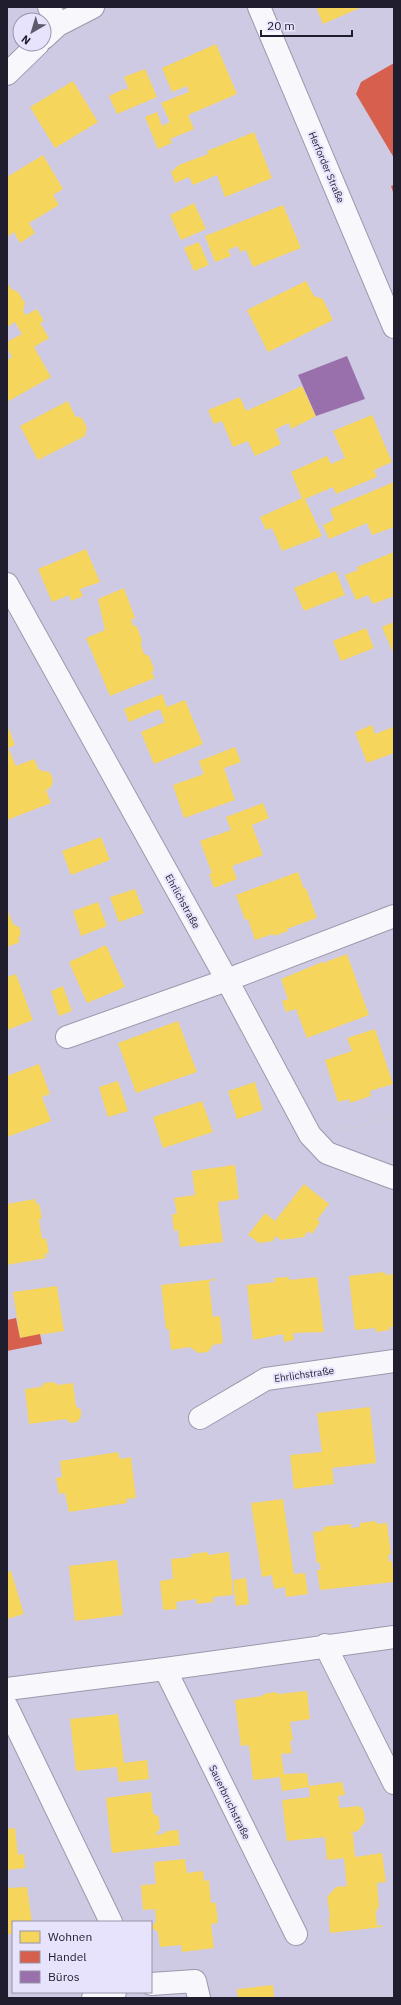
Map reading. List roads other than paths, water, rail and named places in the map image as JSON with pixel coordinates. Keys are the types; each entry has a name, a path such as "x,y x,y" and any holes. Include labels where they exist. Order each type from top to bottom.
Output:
{"street":[{"path":"52,22 93,7"},
{"name":"Herforder Straße","path":"259,7 394,327"},
{"path":"7,74 30,52"},
{"name":"Ehrlichstraße","path":"7,584 227,980 310,1134 327,1153 394,1178"},
{"path":"67,1037 227,980 394,916"},
{"name":"Ehrlichstraße","path":"200,1418 266,1379 394,1361"},
{"path":"7,1689 165,1669 394,1637"},
{"path":"324,1646 394,1783"},
{"name":"Sauerbruchstraße","path":"165,1669 296,1934"},
{"path":"7,1707 111,1921"},
{"path":"152,1984 195,1981 199,1998"},
{"path":"93,1998 111,1993"}]}
